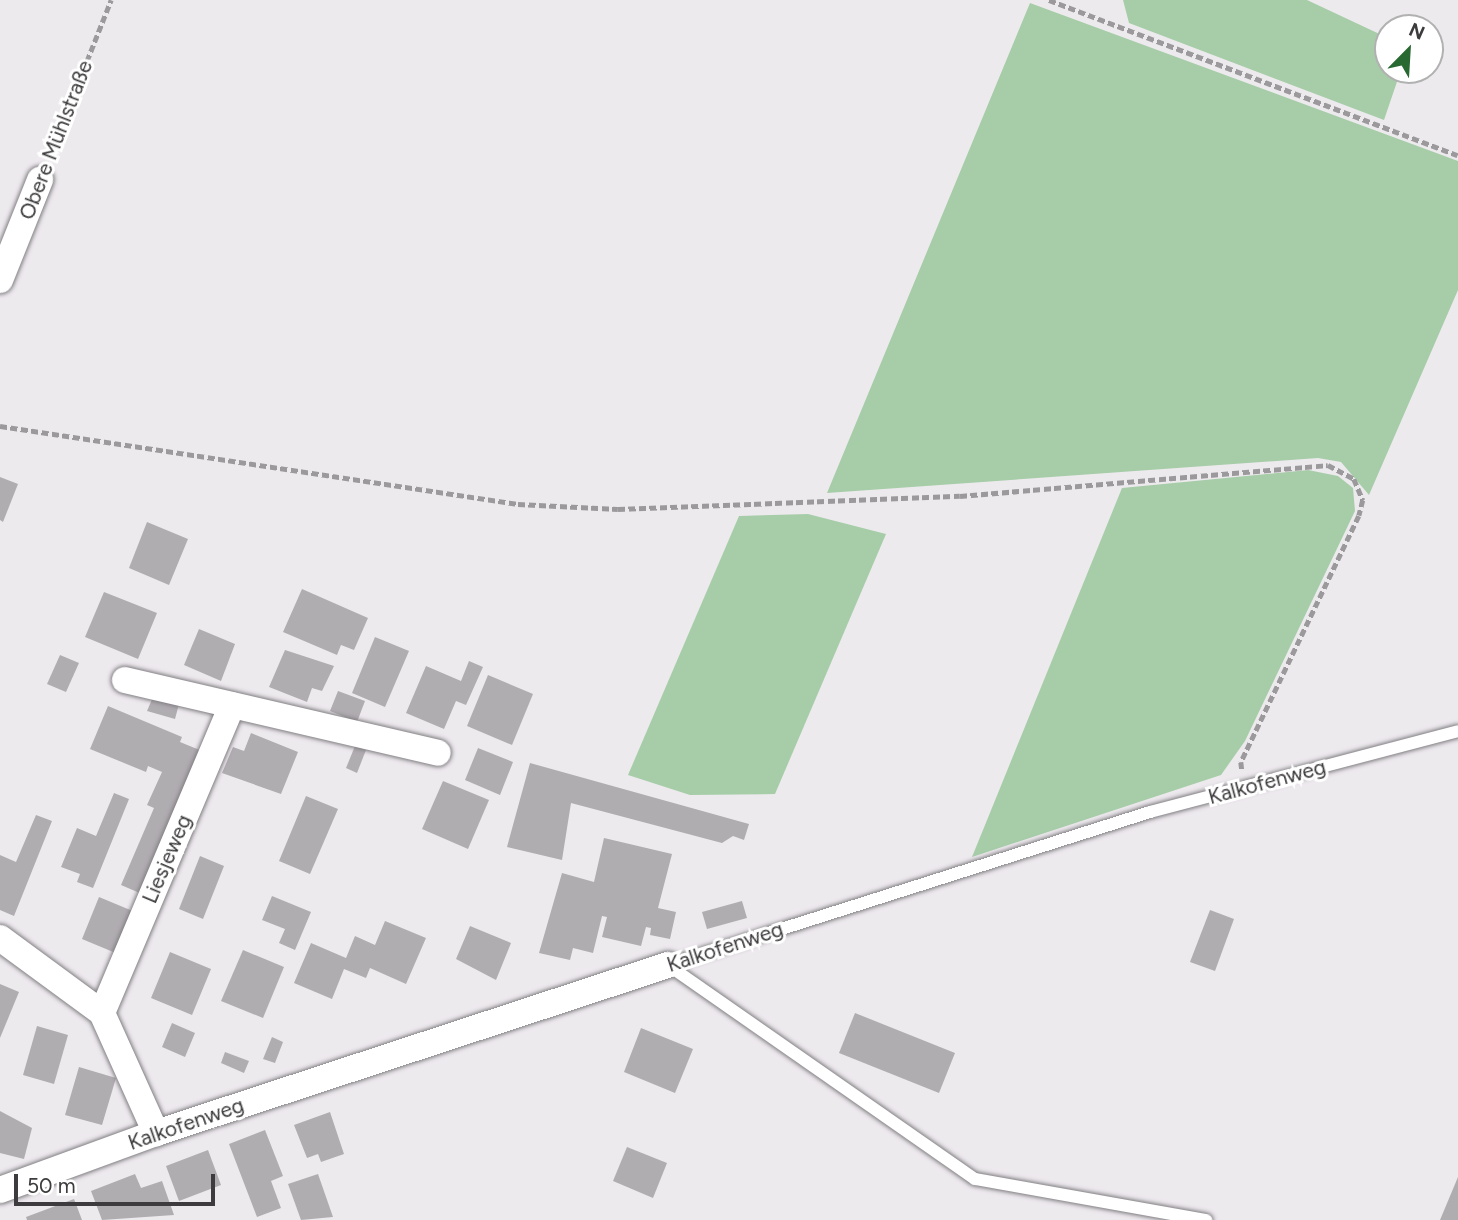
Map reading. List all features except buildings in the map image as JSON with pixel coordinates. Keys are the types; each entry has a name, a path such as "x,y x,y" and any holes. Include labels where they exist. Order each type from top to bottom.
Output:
{"street":[{"name":"Obere Mühlstraße","path":"0,280 40,180"},
{"path":"125,680 438,753"},
{"name":"Liesjeweg","path":"102,1013 232,705"},
{"path":"0,938 102,1013 156,1133"},
{"name":"Kalkofenweg","path":"0,1190 156,1133 668,965"}],"lane":[{"name":"Kalkofenweg","path":"668,965 1150,812 1458,731"},
{"path":"668,965 975,1179 1206,1220"}],"path":[{"name":"Obere Mühlstraße","path":"40,180 111,0"},
{"path":"1049,0 1458,155"},
{"path":"0,426 519,504 618,509 960,496 1328,465 1345,472 1361,490 1359,516 1241,762 1245,788"}],"green space":[{"path":"1123,0 1307,0 1374,31 1374,84 1396,84 1384,120 1129,23"},
{"path":"1030,3 1458,161 1458,290 1369,495 1341,462 1318,458 827,493"},
{"path":"1308,470 1338,476 1353,488 1355,511 1245,741 1221,775 972,857 1122,488"},
{"path":"808,514 886,534 775,794 690,795 628,775 739,516"}]}
